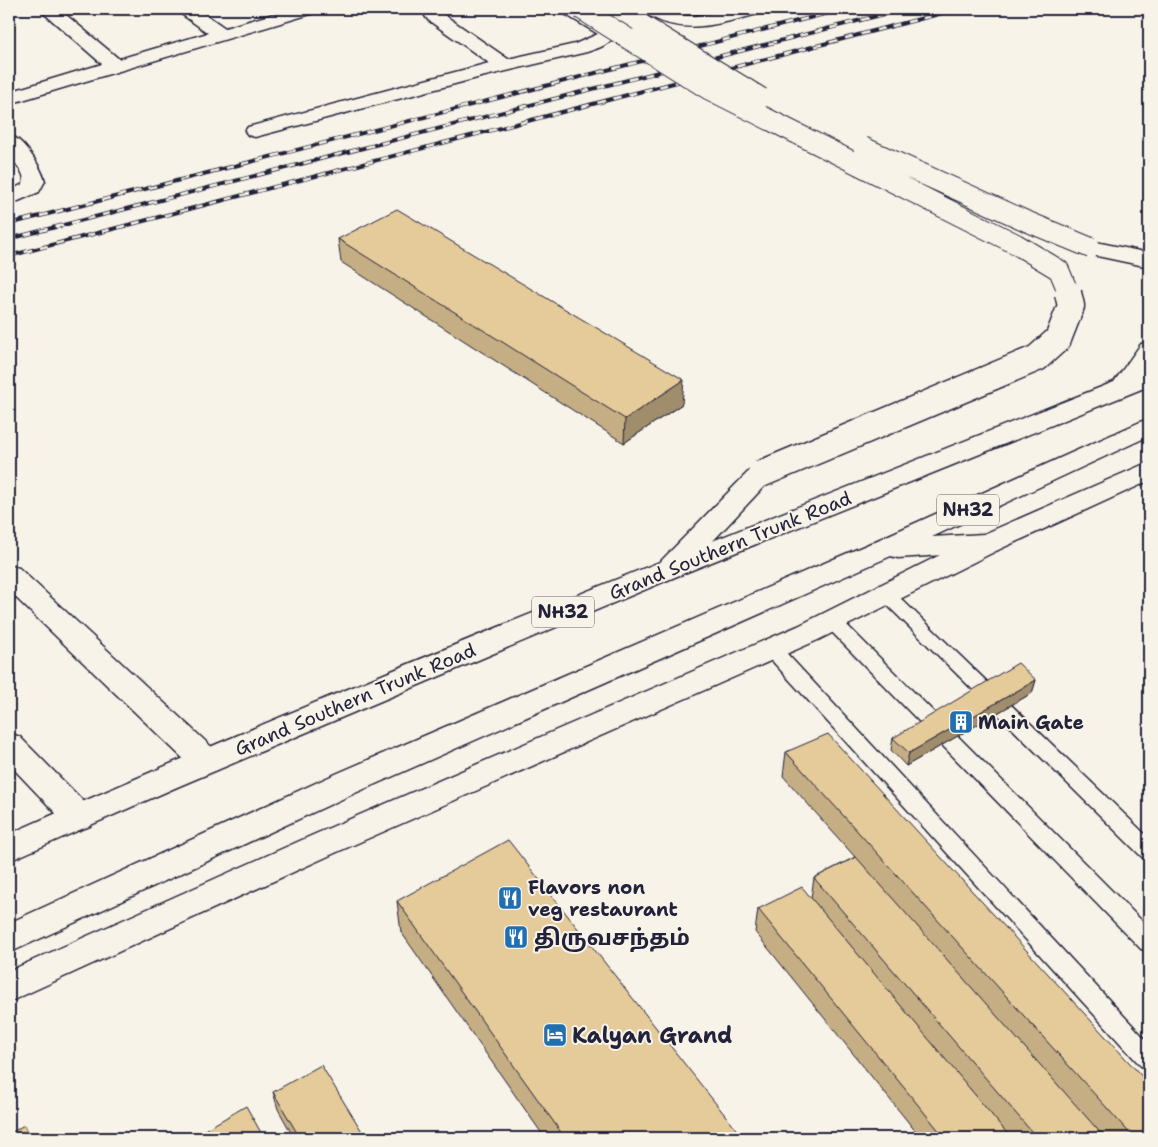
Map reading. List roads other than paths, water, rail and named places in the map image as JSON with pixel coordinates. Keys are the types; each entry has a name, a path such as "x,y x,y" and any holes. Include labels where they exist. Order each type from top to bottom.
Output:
{"main road":[{"path":"48,9 117,67"},
{"path":"186,9 222,34"},
{"path":"9,98 308,9"},
{"path":"569,9 603,28 607,34 605,37"},
{"path":"582,9 708,89 1016,244 1059,270 1067,287 1071,306 1058,339 1037,358 761,474 672,566"},
{"path":"615,9 777,107 1026,221 1092,248 1149,260"},
{"path":"651,9 671,19 684,22"},
{"path":"255,131 591,44 605,37 684,22 717,18 756,9"},
{"path":"434,16 504,65"},
{"path":"9,141 32,171 35,181 32,188 9,199"},
{"path":"1122,388 1149,349"},
{"name":"NH32","path":"1122,388 1149,377"},
{"name":"Grand Southern Trunk Road","path":"9,848 206,761 672,566 1122,388"},
{"name":"NH32","path":"9,939 342,785 881,550 1149,426"},
{"path":"9,987 315,848 832,621 988,543 1149,471"},
{"path":"881,550 988,543"},
{"path":"9,575 206,761"},
{"path":"9,745 79,817"}],"lane":[{"path":"887,595 1149,851"},
{"path":"832,621 1149,942"},
{"path":"771,648 1149,1059"}],"railway":[{"path":"9,224 844,9"},
{"path":"9,239 904,9"},
{"path":"9,256 958,9"}],"place":[{"name":"Main Gate","path":"961,722"},
{"name":"Flavors non veg restaurant","path":"510,898"},
{"name":"திருவசந்தம்","path":"516,937"},
{"name":"Kalyan Grand","path":"555,1035"}]}
